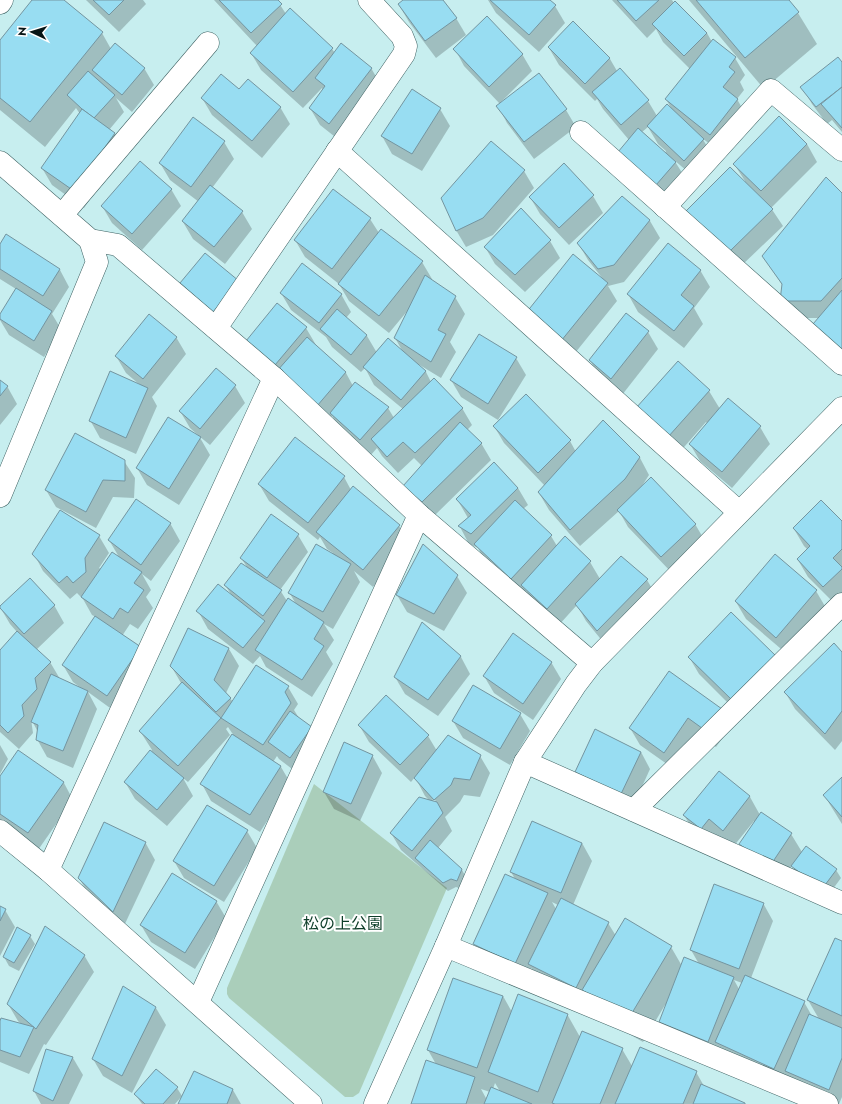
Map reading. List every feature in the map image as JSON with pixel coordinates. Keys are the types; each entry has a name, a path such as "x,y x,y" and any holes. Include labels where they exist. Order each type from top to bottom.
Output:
{"street":[{"path":"216,328 404,54 406,46 402,36 369,0"},
{"path":"62,215 208,43"},
{"path":"665,207 771,90 842,150"},
{"path":"581,132 842,364"},
{"path":"337,151 739,512"},
{"path":"0,162 90,240 97,262 0,496"},
{"path":"90,240 118,245 274,378 419,515 592,663"},
{"path":"48,870 274,378"},
{"path":"375,1104 446,946 525,762 576,684 592,663 842,408"},
{"path":"198,1002 419,515"},
{"path":"634,810 842,604"},
{"path":"525,762 842,902"},
{"path":"0,831 48,870 311,1104"},
{"path":"446,946 827,1104"}],"green space":[{"name":"松の上公園","path":"314,784 447,888 359,1093 353,1097 345,1097 229,998 227,994 227,988"}],"building":[{"path":"32,0 64,0 103,32 30,122 0,98 0,40"},
{"path":"93,0 124,0 109,15"},
{"path":"219,0 278,0 282,4 251,33"},
{"path":"403,0 443,0 457,18 425,41 398,4"},
{"path":"490,0 550,0 556,5 529,35"},
{"path":"617,0 659,0 636,21"},
{"path":"696,0 789,0 799,12 745,58"},
{"path":"675,1 707,33 684,56 652,24"},
{"path":"290,8 333,48 293,92 250,53"},
{"path":"487,16 523,54 489,87 453,49"},
{"path":"573,21 610,58 585,84 548,47"},
{"path":"713,39 736,57 729,67 735,72 723,87 738,99 710,135 665,99"},
{"path":"115,43 145,68 122,95 92,70"},
{"path":"341,43 372,68 329,124 309,108 325,86 315,78"},
{"path":"838,57 842,62 842,87 816,107 800,87"},
{"path":"620,68 649,100 621,125 592,92"},
{"path":"88,71 115,95 94,118 67,95"},
{"path":"539,73 567,109 524,142 496,106"},
{"path":"221,74 239,89 248,79 281,107 252,141 201,98"},
{"path":"842,87 842,128 821,104"},
{"path":"412,89 441,108 412,154 381,136"},
{"path":"667,104 704,139 684,161 647,126"},
{"path":"82,109 115,133 74,191 41,168"},
{"path":"779,116 807,144 761,191 733,164"},
{"path":"193,117 225,141 191,187 159,163"},
{"path":"638,128 676,162 656,185 618,152"},
{"path":"491,141 525,170 483,218 456,231 441,198"},
{"path":"140,161 172,189 132,234 101,206"},
{"path":"564,163 594,195 559,228 529,197"},
{"path":"730,167 773,209 730,251 686,211"},
{"path":"826,177 842,193 842,278 821,301 780,301 782,284 762,256"},
{"path":"210,185 243,211 214,247 182,221"},
{"path":"333,189 371,218 332,269 294,240"},
{"path":"622,196 650,220 614,265 598,269 577,243"},
{"path":"521,208 551,240 515,275 484,247"},
{"path":"381,229 423,261 379,316 338,284"},
{"path":"6,234 60,269 43,296 0,269 0,244"},
{"path":"668,243 701,270 681,295 694,306 674,331 627,294"},
{"path":"205,253 239,281 213,312 180,283"},
{"path":"573,254 608,283 561,341 526,313"},
{"path":"302,263 342,294 319,323 280,293"},
{"path":"425,275 456,296 438,330 446,334 431,362 394,338"},
{"path":"16,288 52,311 34,341 0,319 0,314"},
{"path":"842,290 842,350 813,324"},
{"path":"277,303 307,327 275,365 246,341"},
{"path":"337,309 367,335 351,355 320,329"},
{"path":"626,313 649,331 611,379 589,360"},
{"path":"149,314 177,337 143,379 115,356"},
{"path":"479,334 517,357 488,404 450,380"},
{"path":"307,337 346,372 317,406 277,371"},
{"path":"388,338 426,371 401,400 363,367"},
{"path":"678,361 710,390 668,437 636,408"},
{"path":"216,368 236,385 200,429 179,411"},
{"path":"110,371 148,388 126,438 89,421"},
{"path":"434,378 463,408 415,453 403,442 387,457 371,439"},
{"path":"0,380 8,386 0,396"},
{"path":"355,382 389,407 360,440 330,413"},
{"path":"526,394 571,440 538,473 493,426"},
{"path":"728,398 761,426 722,472 689,444"},
{"path":"168,417 201,437 169,489 136,468"},
{"path":"603,420 640,457 625,479 570,530 538,492"},
{"path":"460,422 482,443 422,502 403,486"},
{"path":"75,433 125,460 125,481 103,480 86,512 45,490"},
{"path":"295,437 345,476 308,523 258,484"},
{"path":"494,462 518,488 471,534 458,526 471,515 456,499"},
{"path":"651,477 696,524 661,557 617,510"},
{"path":"353,486 400,525 363,570 316,532"},
{"path":"136,499 171,523 141,565 108,540"},
{"path":"515,500 552,535 511,579 474,544"},
{"path":"821,500 842,521 842,549 833,558 842,567 842,569 823,587 797,559 810,546 793,528"},
{"path":"60,510 100,535 85,558 86,572 73,583 67,576 59,583 32,554"},
{"path":"271,514 299,534 267,578 240,558"},
{"path":"565,536 591,561 547,609 521,585"},
{"path":"316,544 351,564 323,612 288,593"},
{"path":"423,544 458,575 434,614 396,595"},
{"path":"112,552 142,572 134,583 144,590 128,613 120,608 113,619 81,597"},
{"path":"775,554 817,590 776,638 735,601"},
{"path":"621,556 648,579 597,631 575,604"},
{"path":"241,563 282,590 263,616 224,585"},
{"path":"30,578 55,605 24,634 0,608 0,606"},
{"path":"218,584 265,621 243,648 196,611"},
{"path":"288,598 324,622 314,639 324,646 302,680 255,650"},
{"path":"731,612 777,657 733,701 688,657"},
{"path":"95,616 141,647 107,696 62,665"},
{"path":"422,622 461,656 428,700 394,677"},
{"path":"188,628 229,648 214,680 231,698 216,712 170,666"},
{"path":"17,631 51,662 35,678 37,689 22,705 24,716 8,733 0,725 0,650"},
{"path":"513,633 552,662 523,704 483,676"},
{"path":"834,643 842,652 842,711 825,734 784,692"},
{"path":"256,665 289,686 285,692 291,703 263,745 221,718"},
{"path":"669,671 722,709 706,731 688,718 664,753 629,728"},
{"path":"51,674 88,691 63,751 36,740 38,725 31,722"},
{"path":"182,682 221,718 178,766 139,731"},
{"path":"473,685 521,713 500,749 452,721"},
{"path":"386,695 429,735 400,765 358,725"},
{"path":"290,711 312,727 290,758 268,742"},
{"path":"595,729 641,752 621,794 575,772"},
{"path":"232,734 281,766 250,815 200,784"},
{"path":"448,735 481,755 470,780 454,778 451,785 434,800 414,778"},
{"path":"344,742 373,755 351,804 323,792"},
{"path":"18,750 64,782 28,833 0,814 0,776"},
{"path":"150,750 184,778 157,810 124,782"},
{"path":"719,771 750,796 723,831 709,819 701,829 683,815"},
{"path":"842,777 842,817 823,795"},
{"path":"419,797 437,802 443,813 412,851 390,833"},
{"path":"207,805 248,830 214,886 173,861"},
{"path":"761,812 792,833 770,866 739,844"},
{"path":"532,821 582,843 561,893 510,872"},
{"path":"104,822 146,842 113,912 78,878"},
{"path":"430,840 462,869 457,881 451,879 443,883 415,858"},
{"path":"806,846 837,869 822,889 791,866"},
{"path":"172,873 217,901 185,953 140,925"},
{"path":"505,874 548,893 515,964 473,944"},
{"path":"714,884 764,903 739,969 690,950"},
{"path":"561,898 609,922 576,988 528,964"},
{"path":"0,906 6,909 0,921"},
{"path":"625,918 672,946 629,1018 582,990"},
{"path":"45,926 85,955 36,1029 7,1004"},
{"path":"17,927 31,935 14,963 3,957"},
{"path":"835,938 842,941 842,1016 807,1000"},
{"path":"684,957 734,977 708,1042 659,1022"},
{"path":"745,975 805,1001 774,1069 715,1042"},
{"path":"453,978 503,996 477,1068 427,1050"},
{"path":"123,986 156,1007 122,1076 92,1059"},
{"path":"518,994 568,1014 538,1092 488,1072"},
{"path":"809,1014 842,1028 842,1058 829,1090 785,1071"},
{"path":"1,1018 34,1027 20,1057 0,1050"},
{"path":"582,1031 623,1048 600,1104 552,1103"},
{"path":"640,1047 697,1071 683,1104 615,1104"},
{"path":"46,1049 73,1057 53,1101 33,1091"},
{"path":"426,1060 475,1077 466,1104 411,1104"},
{"path":"156,1069 178,1087 163,1104 145,1104 134,1094"},
{"path":"194,1071 233,1089 227,1104 178,1104"},
{"path":"701,1084 745,1103 745,1104 693,1104"},
{"path":"491,1087 532,1104 484,1104"}]}
